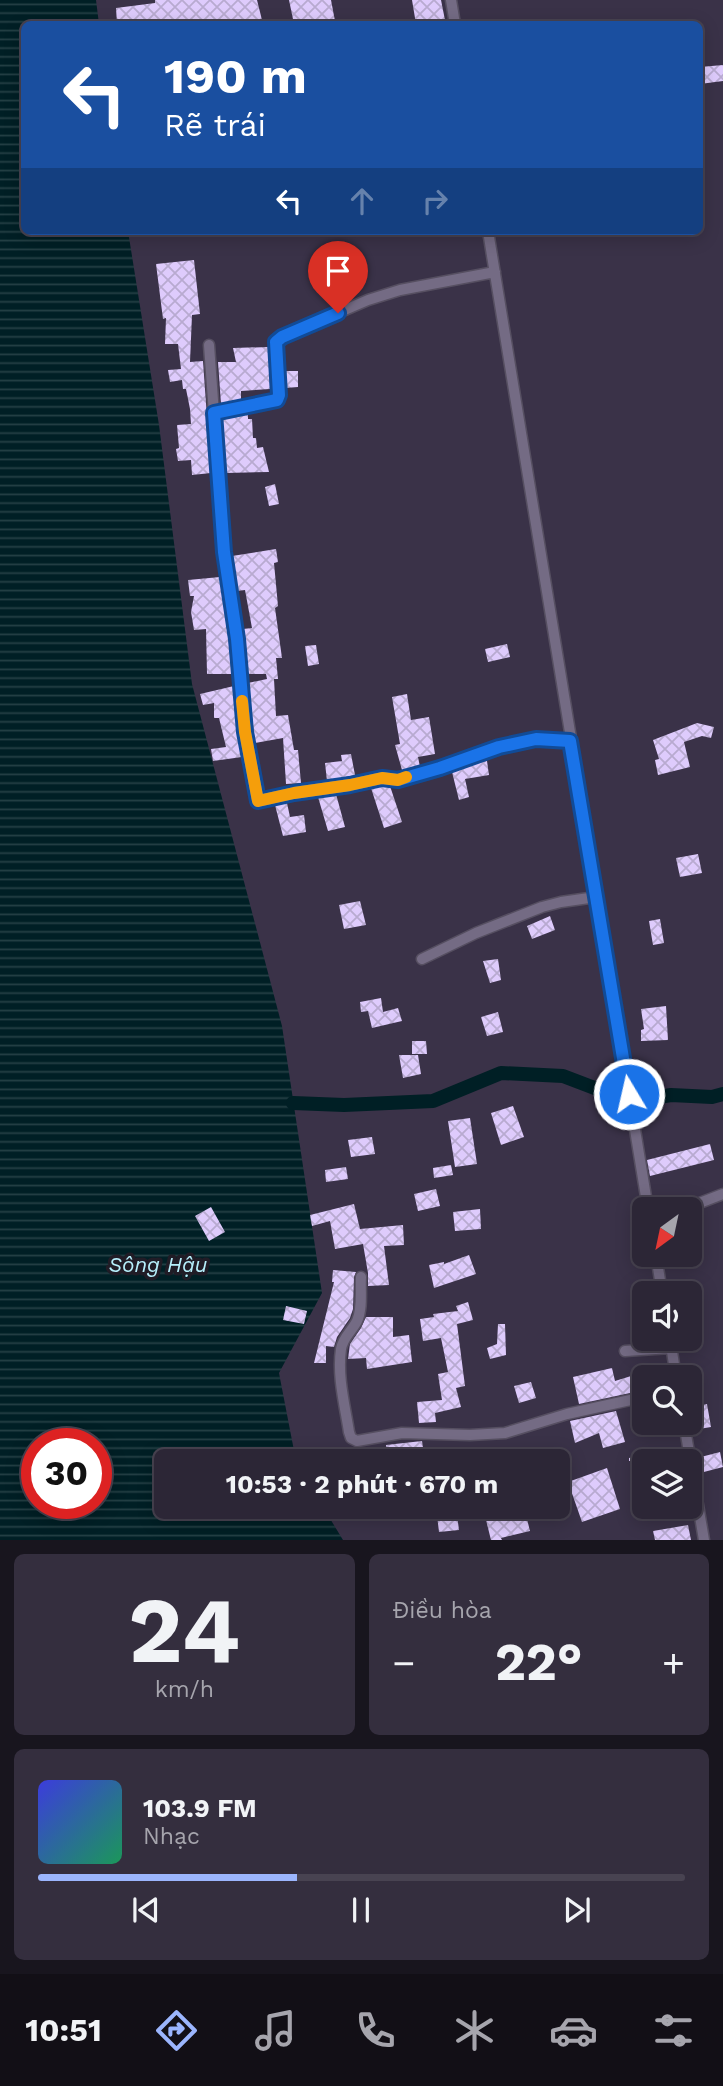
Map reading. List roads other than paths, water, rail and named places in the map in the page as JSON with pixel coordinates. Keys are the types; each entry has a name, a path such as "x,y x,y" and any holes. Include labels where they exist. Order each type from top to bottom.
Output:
{"street":[{"path":"451,0 454,21"},
{"path":"489,235 646,1197"},
{"path":"214,413 277,400 276,342 282,337 368,300 400,290 495,272"},
{"path":"209,345 224,552 237,639 245,732 258,801 382,778 398,780 499,747 536,739 570,741"},
{"path":"422,959 476,933 542,907 596,897"},
{"path":"702,1202 723,1194"},
{"path":"361,1277 359,1313 357,1322 346,1335 341,1349 340,1372 349,1432 351,1438 357,1441 402,1433 505,1433 567,1414 632,1400"},
{"path":"625,1351 632,1350"},
{"path":"686,1435 704,1540"}],"water":[{"name":"Sông Hậu","path":"0,0 96,0 99,21 21,21 21,235 129,235 159,425 192,684 282,1026 322,1293 279,1373 294,1449 154,1449 154,1519 330,1519 343,1540 0,1540"}],"waterway":[{"path":"293,1103 344,1105 433,1101 501,1073 563,1076 605,1092 647,1099 671,1095 712,1097 723,1094"}]}
